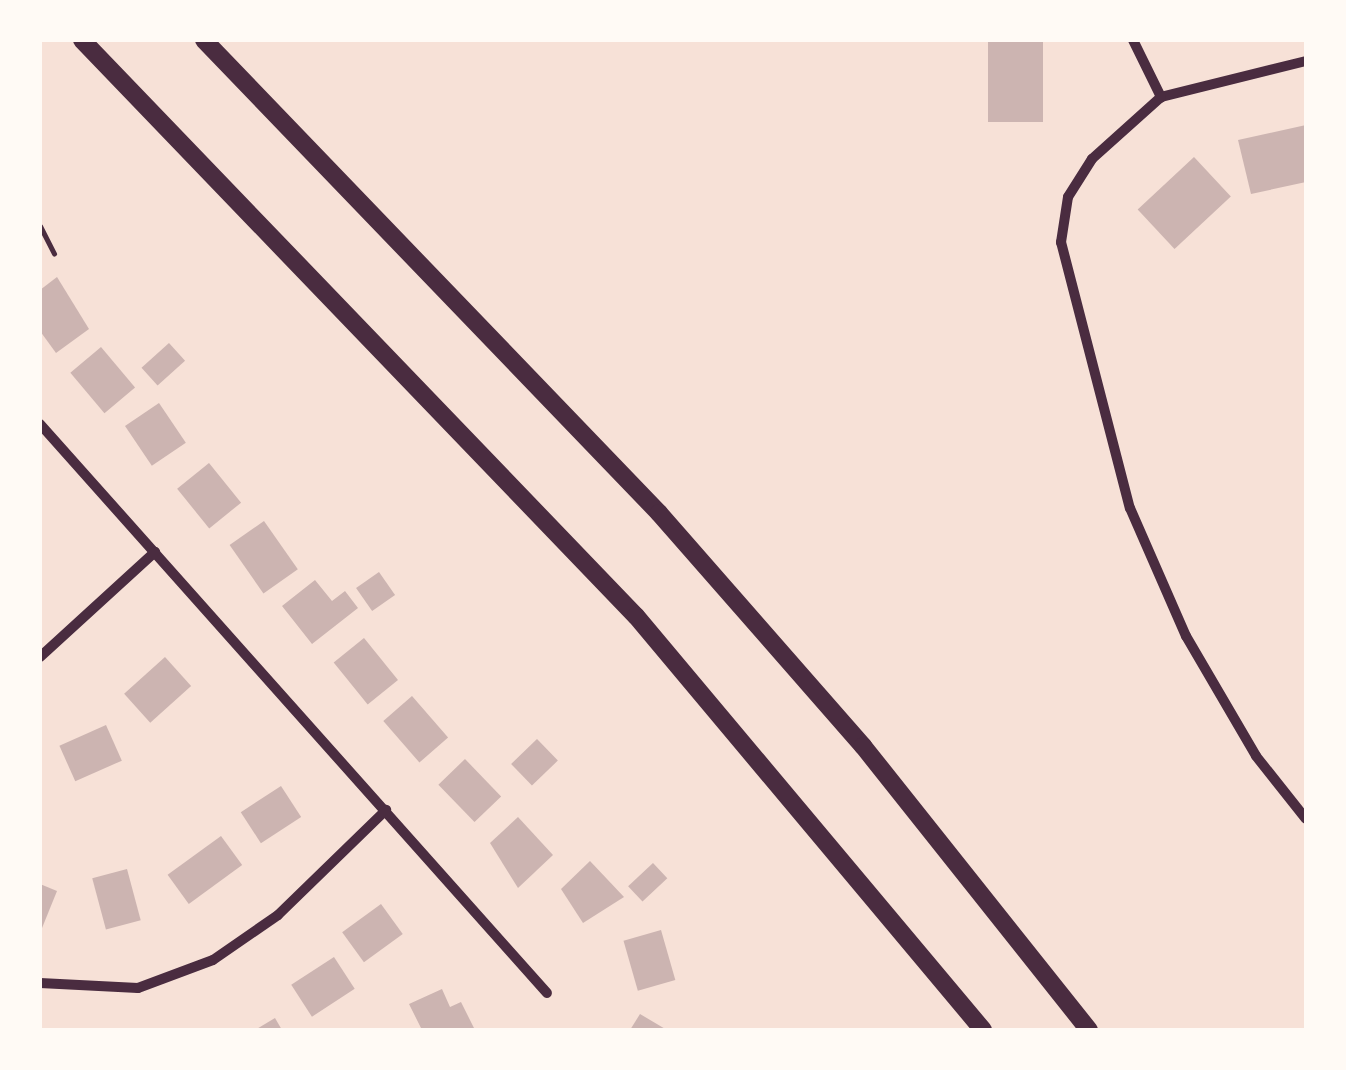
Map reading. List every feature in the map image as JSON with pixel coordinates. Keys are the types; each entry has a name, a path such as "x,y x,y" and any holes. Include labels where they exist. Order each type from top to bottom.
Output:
{"highway":[{"path":"82,40 694,679 982,1030"},
{"path":"204,40 659,513 886,774 1088,1030"}],"street":[{"path":"1132,40 1161,97"},
{"path":"1306,62 1161,97 1092,159 1068,197 1061,242 1130,508 1186,636 1256,756 1306,819"},
{"path":"40,424 546,993"},
{"path":"40,657 155,552"},
{"path":"40,984 138,988 214,960 278,914 386,810"}],"path":[{"path":"40,226 54,254"}],"building":[{"path":"988,40 1043,40 1043,122 988,122"},
{"path":"1306,125 1306,182 1251,194 1238,140"},
{"path":"1194,157 1231,196 1175,249 1138,210"},
{"path":"57,277 89,329 56,353 40,331 40,290"},
{"path":"169,343 185,361 158,386 142,368"},
{"path":"101,347 135,388 104,413 70,373"},
{"path":"159,403 186,443 152,466 125,426"},
{"path":"209,463 241,503 209,528 177,489"},
{"path":"264,521 298,569 263,593 230,545"},
{"path":"379,572 395,595 372,611 356,588"},
{"path":"315,580 332,601 345,591 358,608 312,644 282,606"},
{"path":"364,638 398,680 368,705 334,663"},
{"path":"165,657 191,686 150,723 124,694"},
{"path":"412,696 448,738 419,762 383,721"},
{"path":"106,725 122,761 75,781 59,746"},
{"path":"537,739 558,761 532,786 511,764"},
{"path":"465,759 501,796 475,822 438,785"},
{"path":"281,786 301,817 261,843 241,812"},
{"path":"518,817 553,855 518,888 490,843"},
{"path":"221,836 242,865 189,904 168,875"},
{"path":"590,861 624,897 583,923 561,889"},
{"path":"653,863 667,878 642,902 628,886"},
{"path":"127,869 141,920 106,930 92,878"},
{"path":"40,884 57,891 40,933"},
{"path":"381,904 403,934 364,962 342,932"},
{"path":"661,930 675,980 638,991 624,941"},
{"path":"334,957 355,989 312,1017 291,985"},
{"path":"442,989 450,1007 461,1002 475,1030 422,1030 409,1004"},
{"path":"640,1014 667,1030 630,1030"},
{"path":"275,1018 282,1030 255,1030"}]}
